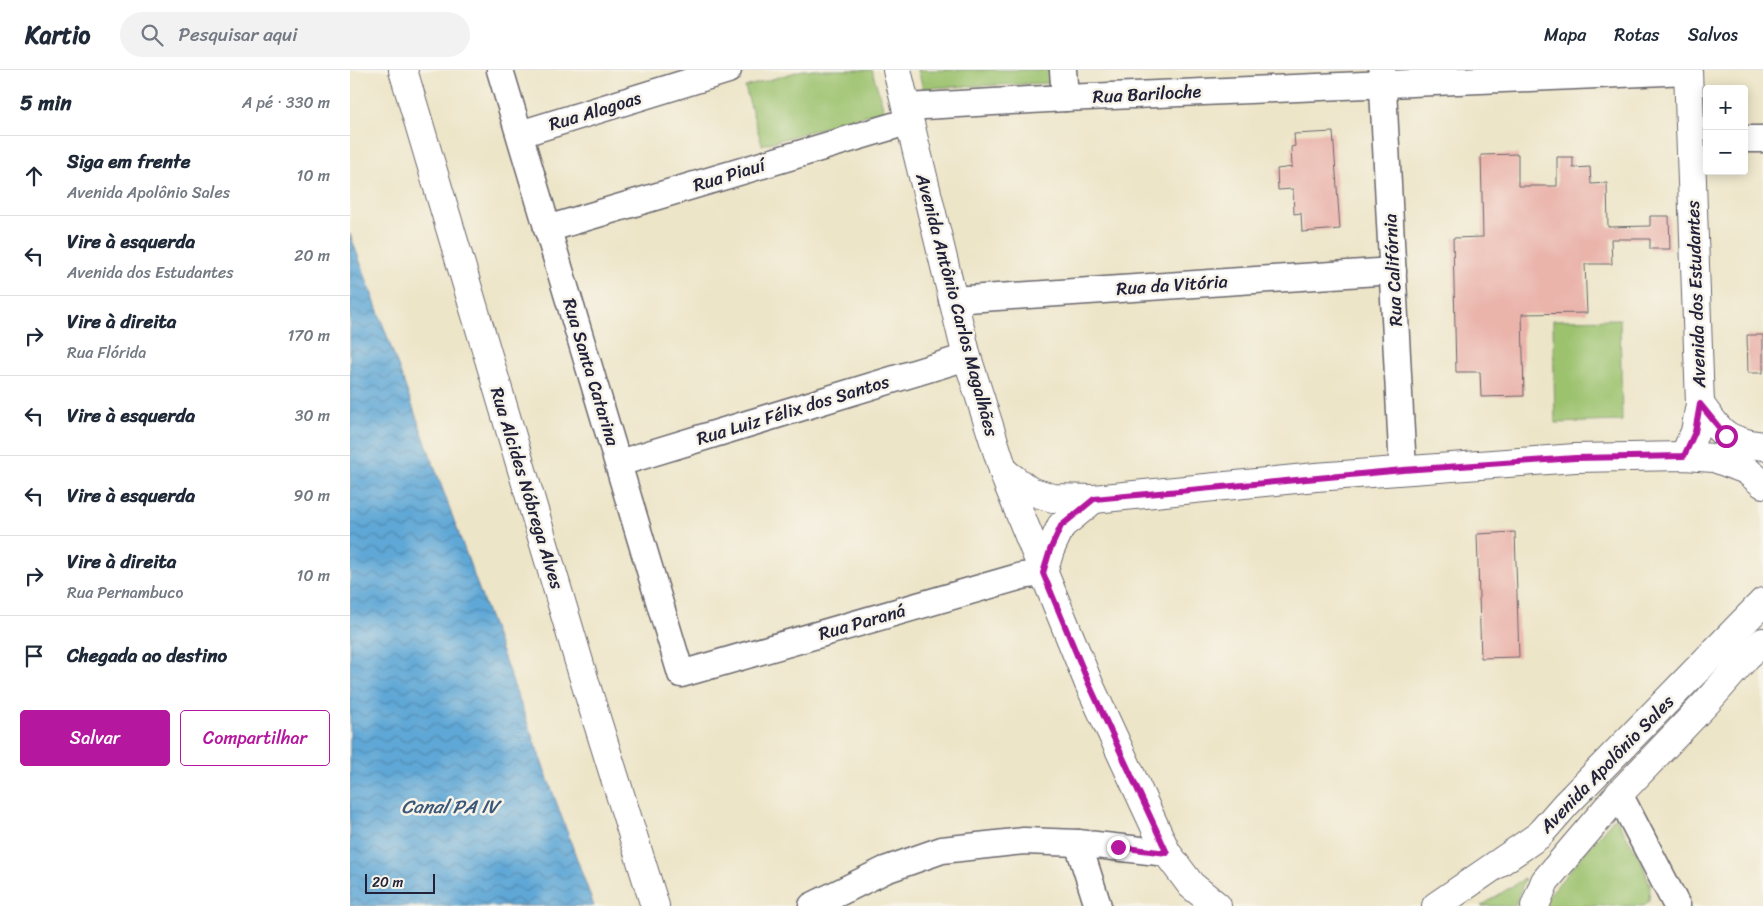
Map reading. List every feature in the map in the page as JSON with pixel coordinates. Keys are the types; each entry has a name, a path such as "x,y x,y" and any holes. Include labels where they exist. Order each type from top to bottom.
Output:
{"street":[{"name":"Rua Alcides Nóbrega Alves","path":"403,70 588,692 655,906"},
{"name":"Rua Santa Catarina","path":"500,70 681,674"},
{"name":"Rua Alagoas","path":"520,134 728,70"},
{"name":"Avenida Antônio Carlos Magalhães","path":"897,70 967,357 1003,471 1089,684 1167,853 1191,885 1217,906"},
{"path":"1063,70 1065,98"},
{"name":"Rua Bariloche","path":"908,114 1065,98 1383,77 1688,70"},
{"name":"Avenida dos Estudantes","path":"1684,456 1695,432 1700,404 1698,140 1688,70"},
{"name":"Rua Califórnia","path":"1383,77 1403,470"},
{"name":"Rua Piauí","path":"547,229 908,114"},
{"path":"1748,139 1763,139"},
{"name":"Rua da Vitória","path":"952,300 1393,271"},
{"name":"Rua Luiz Félix dos Santos","path":"619,464 967,357"},
{"path":"1700,404 1726,436 1742,443 1763,446"},
{"path":"1003,471 1030,491 1053,498 1094,499 1403,470 1575,458 1684,456 1714,458 1746,470 1763,484"},
{"path":"1043,573 1050,550 1061,526 1094,499"},
{"name":"Rua Paraná","path":"681,674 1022,576 1043,573"},
{"name":"Avenida Apolônio Sales","path":"1436,906 1538,836 1566,804 1763,602"},
{"name":"Avenida Apolônio Sales","path":"1534,906 1545,881 1619,794 1707,702 1747,656 1763,642"},
{"path":"1619,794 1677,906"},
{"path":"812,906 885,870 942,850 1024,841 1078,843 1167,853"},
{"path":"1078,843 1098,906"}],"green space":[{"path":"803,70 872,70 884,110 762,145 745,87"},
{"path":"918,70 1049,70 1050,83 923,88"},
{"path":"1620,319 1622,421 1555,423 1553,320"},
{"path":"1615,817 1641,860 1650,885 1649,901 1644,906 1540,906"},
{"path":"1525,878 1515,906 1481,906"}],"water":[{"name":"Canal PA IV","path":"350,234 594,906 350,906"}],"building":[{"path":"1333,132 1340,229 1302,232 1301,213 1294,214 1293,189 1278,190 1277,169 1292,167 1291,147 1295,146 1294,134"},
{"path":"1518,154 1518,186 1557,186 1557,157 1573,157 1573,168 1590,167 1591,184 1607,183 1608,227 1650,226 1650,216 1669,216 1670,249 1650,249 1650,239 1611,239 1612,264 1585,264 1587,313 1522,314 1524,396 1481,397 1480,372 1456,372 1453,238 1483,237 1481,155"},
{"path":"1747,335 1763,335 1763,373 1748,373"},
{"path":"1515,532 1519,657 1481,658 1477,534"}],"route":[{"path":"1118,847 1167,853 1089,684 1043,573 1050,550 1061,526 1094,499 1316,477 1430,468 1575,458 1684,456 1695,432 1700,404 1710,419 1726,436"}]}
